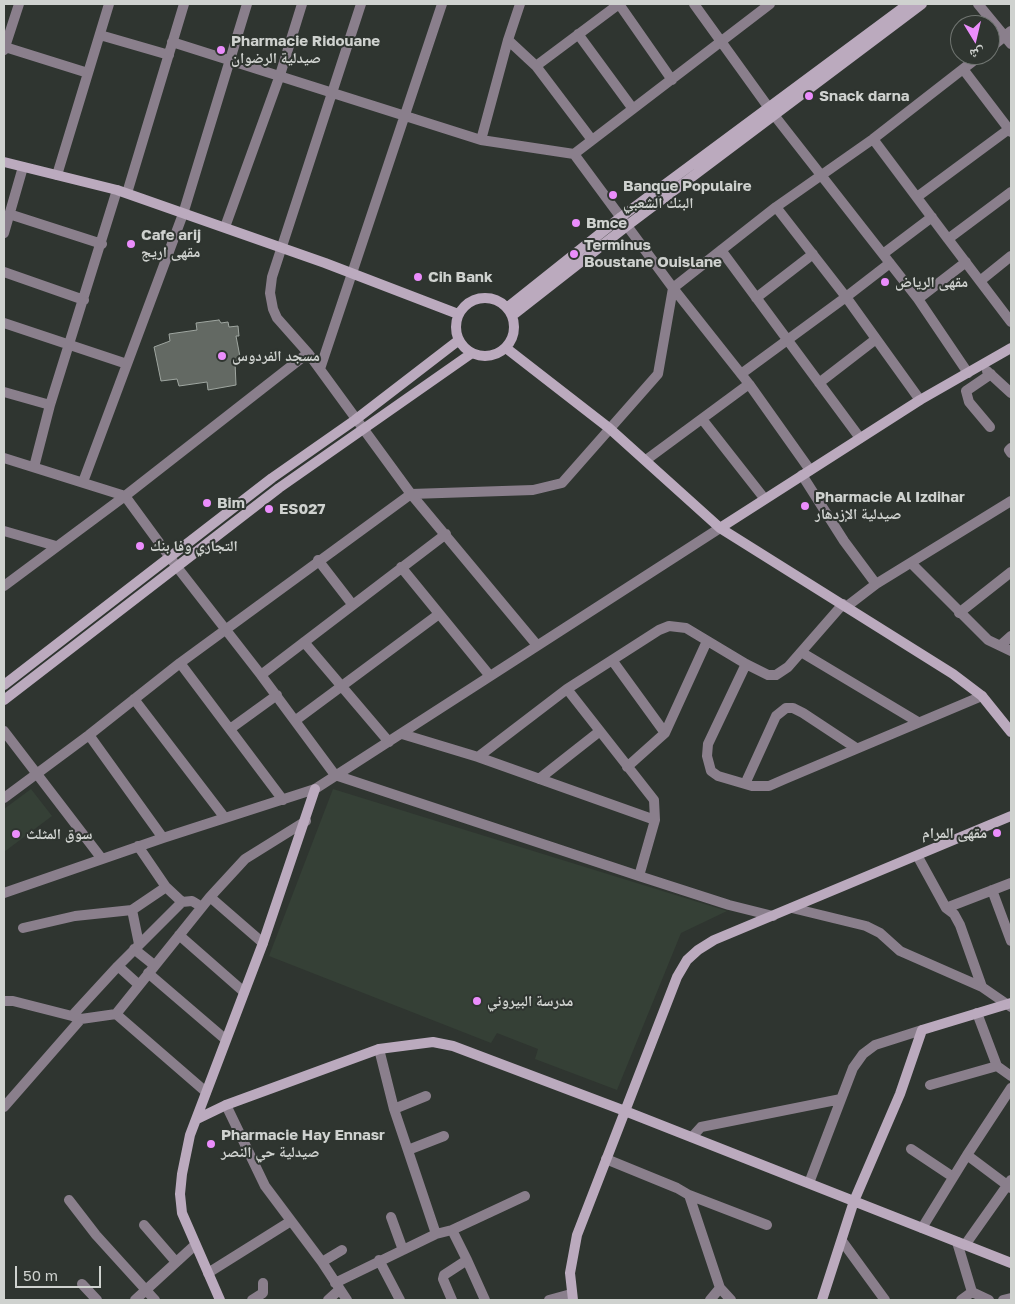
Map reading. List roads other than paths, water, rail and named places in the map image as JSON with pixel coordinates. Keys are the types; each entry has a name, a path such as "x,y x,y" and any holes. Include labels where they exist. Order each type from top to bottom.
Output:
{"street":[{"path":"19,4 4,48 88,73"},
{"path":"57,175 110,4"},
{"path":"34,467 50,406 102,244 169,55 184,4"},
{"path":"83,482 183,214 247,4"},
{"path":"225,227 280,75 302,4"},
{"path":"361,4 284,248 272,277 271,301 277,318 308,353 355,420 411,494 536,644"},
{"path":"320,370 354,274 442,4"},
{"path":"480,140 520,4"},
{"path":"536,66 619,4 672,80"},
{"path":"694,4 774,115 918,299 968,373"},
{"path":"574,154 770,4"},
{"path":"510,311 768,106 908,4"},
{"path":"624,221 774,115 922,4"},
{"path":"978,4 1009,37"},
{"path":"578,34 633,109"},
{"path":"100,35 169,55"},
{"path":"508,40 536,66 592,140"},
{"path":"172,42 480,140 574,154 674,288 749,384 806,472 844,541 876,584"},
{"path":"4,798 89,735 180,663 318,560 411,494 533,490 556,486 568,477 658,374 674,288 776,207 873,139 968,65"},
{"path":"917,197 1010,131 963,69"},
{"path":"873,139 1011,322"},
{"path":"4,162 122,192 284,248 458,314"},
{"path":"4,233 22,167"},
{"path":"948,239 1011,192"},
{"path":"776,207 846,297 920,400"},
{"path":"9,214 102,244"},
{"path":"883,254 932,218"},
{"path":"721,250 860,438"},
{"path":"756,298 813,254"},
{"path":"980,281 1011,256"},
{"path":"918,299 966,262"},
{"path":"741,374 890,263"},
{"path":"4,272 84,300"},
{"path":"481,297 500,301 510,311 515,332 506,348 490,356 472,353 459,340 456,323 458,314 472,300 481,297"},
{"path":"4,323 127,364"},
{"path":"819,383 876,339"},
{"path":"4,685 272,478 355,420 459,340"},
{"path":"506,348 609,428 720,528 953,674 982,696 1011,732"},
{"path":"4,893 138,846 315,789 764,498 920,400 1011,348"},
{"path":"4,586 125,496 308,353"},
{"path":"4,700 279,488 472,353"},
{"path":"981,365 1011,393"},
{"path":"990,427 970,402 966,391 991,374"},
{"path":"646,460 749,384"},
{"path":"4,392 50,406"},
{"path":"702,419 764,498"},
{"path":"1011,448 1009,450 1011,452"},
{"path":"4,458 125,496 169,557 296,720 335,775 638,876 729,905 772,916"},
{"path":"478,757 567,689 668,626 686,628 746,664 768,675 776,675 788,667 844,605 1011,500"},
{"path":"4,531 56,546"},
{"path":"261,675 446,534"},
{"path":"318,560 352,604"},
{"path":"912,564 988,640 1011,651"},
{"path":"401,567 490,676"},
{"path":"959,613 1011,572"},
{"path":"296,720 438,614"},
{"path":"1001,645 1011,636"},
{"path":"627,767 666,733 707,641"},
{"path":"304,642 389,742"},
{"path":"801,652 918,722"},
{"path":"612,660 666,733"},
{"path":"180,663 283,800"},
{"path":"746,664 708,744 707,756 711,771 718,776 745,784 768,786 982,696"},
{"path":"567,689 627,767 651,793 654,800 656,820 638,876"},
{"path":"230,729 276,695"},
{"path":"134,699 225,818"},
{"path":"745,784 776,716 786,708 793,708 803,713 856,748"},
{"path":"4,731 102,859"},
{"path":"539,779 600,731"},
{"path":"402,734 478,757 656,820"},
{"path":"89,735 163,838"},
{"path":"220,1300 182,1212 180,1194 190,1135 198,1119 225,1039 263,943 306,821 315,789"},
{"path":"549,1300 572,1297 570,1273 577,1235 678,977 687,960 714,940 918,857 1011,816"},
{"path":"4,1000 76,1018 116,1014 178,935 245,859 306,821"},
{"path":"138,846 166,886 182,902"},
{"path":"918,857 946,908 954,914 960,926 982,987"},
{"path":"946,908 1011,883"},
{"path":"23,928 75,916 132,910 166,886"},
{"path":"992,890 1011,940"},
{"path":"210,897 263,943"},
{"path":"4,1107 118,966 136,947 182,902 192,901 202,907"},
{"path":"792,908 866,926 880,933 900,951 982,987 1010,1005"},
{"path":"132,910 136,947 151,969 225,1039"},
{"path":"178,935 244,992"},
{"path":"118,966 139,985"},
{"path":"809,1183 853,1068 863,1054 875,1045 977,1013 1010,1005"},
{"path":"977,1013 997,1066 1011,1076"},
{"path":"116,1014 206,1092"},
{"path":"822,1300 854,1201 900,1094 922,1030"},
{"path":"198,1119 226,1105 378,1049 433,1042 453,1046 625,1111 1011,1263"},
{"path":"378,1049 394,1109 436,1234"},
{"path":"930,1086 997,1066"},
{"path":"922,1228 1011,1088"},
{"path":"394,1109 426,1096"},
{"path":"692,1137 701,1127 841,1099"},
{"path":"226,1105 264,1186 322,1262 346,1300"},
{"path":"408,1150 444,1136"},
{"path":"911,1149 953,1177"},
{"path":"961,1243 1010,1184 967,1155"},
{"path":"606,1159 677,1188 689,1195 766,1225"},
{"path":"689,1195 720,1288 731,1300"},
{"path":"328,1300 337,1286 379,1260 436,1234 452,1230 525,1196"},
{"path":"69,1200 96,1235 155,1300"},
{"path":"391,1217 403,1250"},
{"path":"208,1273 291,1221"},
{"path":"144,1225 176,1262"},
{"path":"452,1230 485,1300"},
{"path":"842,1241 885,1300"},
{"path":"961,1243 972,1292"},
{"path":"135,1300 195,1245"},
{"path":"322,1262 342,1250"},
{"path":"379,1260 400,1300"},
{"path":"452,1300 443,1280 444,1275 467,1260"},
{"path":"252,1300 263,1293 263,1283"},
{"path":"82,1284 97,1300"},
{"path":"710,1300 720,1288"},
{"path":"960,1300 972,1292"},
{"path":"972,1292 989,1300"},
{"path":"1003,1300 1011,1298"}],"place":[{"name":"Pharmacie Ridouane صيدلية الرضوان","path":"221,50"},
{"name":"Snack darna","path":"809,96"},
{"name":"Banque Populaire البنك الشعبي","path":"613,195"},
{"name":"Bmce","path":"576,223"},
{"name":"Cafe arij مقهى اريج","path":"131,244"},
{"name":"Terminus Boustane Ouislane","path":"574,254"},
{"name":"Cih Bank","path":"418,277"},
{"name":"مقهى الرياض","path":"885,282"},
{"name":"مسجد الفردوس","path":"222,356"},
{"name":"Bim","path":"207,503"},
{"name":"Pharmacie Al Izdihar صيدلية الإزدهار","path":"805,506"},
{"name":"ES027","path":"269,509"},
{"name":"التجاري وفا بنك","path":"140,546"},
{"name":"مقهى المرام","path":"997,833"},
{"name":"سوق المثلث","path":"16,834"},
{"name":"مدرسة البيروني","path":"477,1001"},
{"name":"Pharmacie Hay Ennasr صيدلية حي النصر","path":"211,1144"}]}
